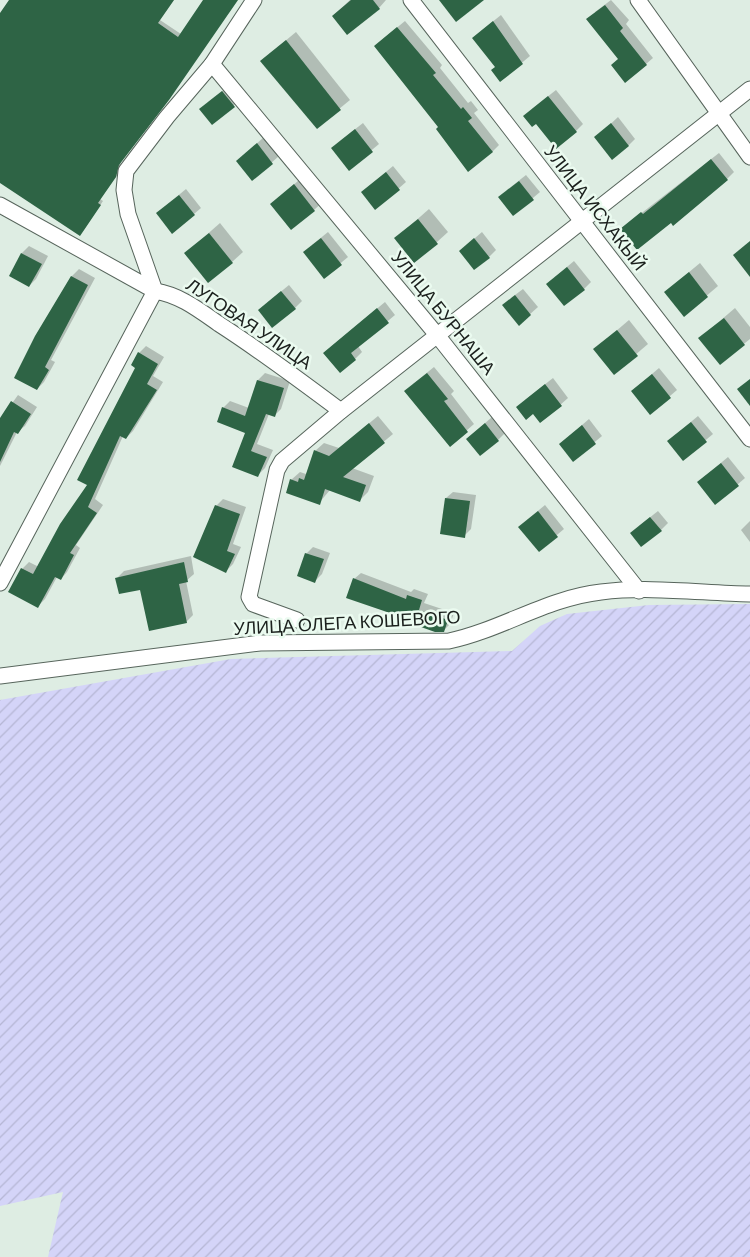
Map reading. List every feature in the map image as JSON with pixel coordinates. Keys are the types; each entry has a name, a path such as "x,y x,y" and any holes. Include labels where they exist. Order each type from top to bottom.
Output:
{"street":[{"path":"0,583 155,291 128,214 124,190 126,171 167,117 212,64 254,0"},
{"name":"УЛИЦА ИСХАКЫЙ","path":"411,0 750,440"},
{"path":"638,0 750,157"},
{"name":"УЛИЦА БУРНАША","path":"212,64 437,335 639,590"},
{"path":"297,620 253,604 249,597 277,470 290,452 581,220 750,89"},
{"name":"ЛУГОВАЯ УЛИЦА","path":"0,205 155,291 170,293 189,304 341,411"},
{"name":"УЛИЦА ОЛЕГА КОШЕВОГО","path":"0,676 260,643 448,641 473,636 561,601 600,592 639,590 750,594"}],"shaded area":[{"path":"750,604 750,1257 48,1257 63,1192 0,1206 0,700 231,659 512,651 540,626 567,614 649,605"}],"building":[{"path":"9,0 174,0 158,23 178,37 203,0 238,0 169,100 119,165 116,177 98,203 101,205 80,236 0,183 0,13"},
{"path":"351,0 373,0 380,9 347,35 332,16"},
{"path":"439,0 484,0 456,22"},
{"path":"605,5 623,28 620,31 647,65 625,83 611,65 618,59 586,19"},
{"path":"493,21 523,64 500,82 491,70 495,67 472,38"},
{"path":"397,27 436,73 433,75 461,109 463,107 472,118 468,121 493,152 468,172 436,129 438,127 374,46"},
{"path":"286,40 341,110 317,129 260,61"},
{"path":"222,91 235,107 212,125 199,109"},
{"path":"548,96 577,132 556,149 536,124 532,127 523,116"},
{"path":"611,123 629,146 612,160 594,137"},
{"path":"355,129 373,152 349,171 331,148"},
{"path":"257,143 273,164 252,181 236,161"},
{"path":"711,159 728,180 673,226 671,223 637,250 620,229 641,212 643,214"},
{"path":"386,172 400,190 375,210 361,192"},
{"path":"519,181 534,200 513,216 498,197"},
{"path":"294,184 315,211 291,230 270,204"},
{"path":"179,195 195,215 172,234 156,213"},
{"path":"418,219 438,244 414,263 394,238"},
{"path":"209,233 233,263 208,283 184,253"},
{"path":"321,238 342,265 324,279 303,252"},
{"path":"474,238 490,258 474,270 459,251"},
{"path":"750,241 750,277 733,255"},
{"path":"21,253 42,264 29,287 9,276"},
{"path":"567,267 585,290 564,306 546,284"},
{"path":"689,272 708,297 684,317 664,292"},
{"path":"71,276 88,285 45,367 49,370 37,390 14,378 35,336"},
{"path":"281,291 296,309 272,328 258,310"},
{"path":"515,295 531,315 519,326 502,305"},
{"path":"377,308 389,323 351,353 356,360 340,373 323,353"},
{"path":"724,318 745,345 720,365 698,338"},
{"path":"617,330 638,356 614,375 593,349"},
{"path":"138,352 158,364 147,384 157,390 126,439 120,436 88,507 97,513 70,553 74,555 61,580 55,577 38,608 8,592 21,568 33,574 60,524 87,485 77,480 135,368 131,365"},
{"path":"427,373 448,399 444,401 468,432 450,447 404,391"},
{"path":"652,374 671,398 650,415 631,391"},
{"path":"750,379 750,406 737,389"},
{"path":"257,380 284,388 275,417 266,414 251,451 267,457 258,477 232,467 245,433 217,422 222,407 245,416"},
{"path":"545,384 562,406 540,423 533,414 526,420 516,407"},
{"path":"11,401 31,414 18,434 14,432 0,462 0,418"},
{"path":"691,422 707,442 683,461 667,441"},
{"path":"369,423 385,443 343,477 366,485 360,502 325,489 320,505 286,493 290,479 298,482 299,478 304,480 314,450 329,456"},
{"path":"485,423 499,441 480,456 466,439"},
{"path":"582,425 596,444 573,462 559,444"},
{"path":"721,463 739,486 715,505 697,482"},
{"path":"445,498 470,501 465,538 440,534"},
{"path":"215,505 240,514 227,551 235,554 226,573 193,557"},
{"path":"538,511 558,537 539,552 518,527"},
{"path":"650,517 662,531 641,547 630,533"},
{"path":"305,553 324,559 315,583 297,576"},
{"path":"184,562 188,582 179,584 187,623 149,631 140,590 119,594 115,578"},
{"path":"353,578 406,599 407,595 422,600 419,610 448,620 444,632 435,632 421,627 422,624 346,598"}]}
